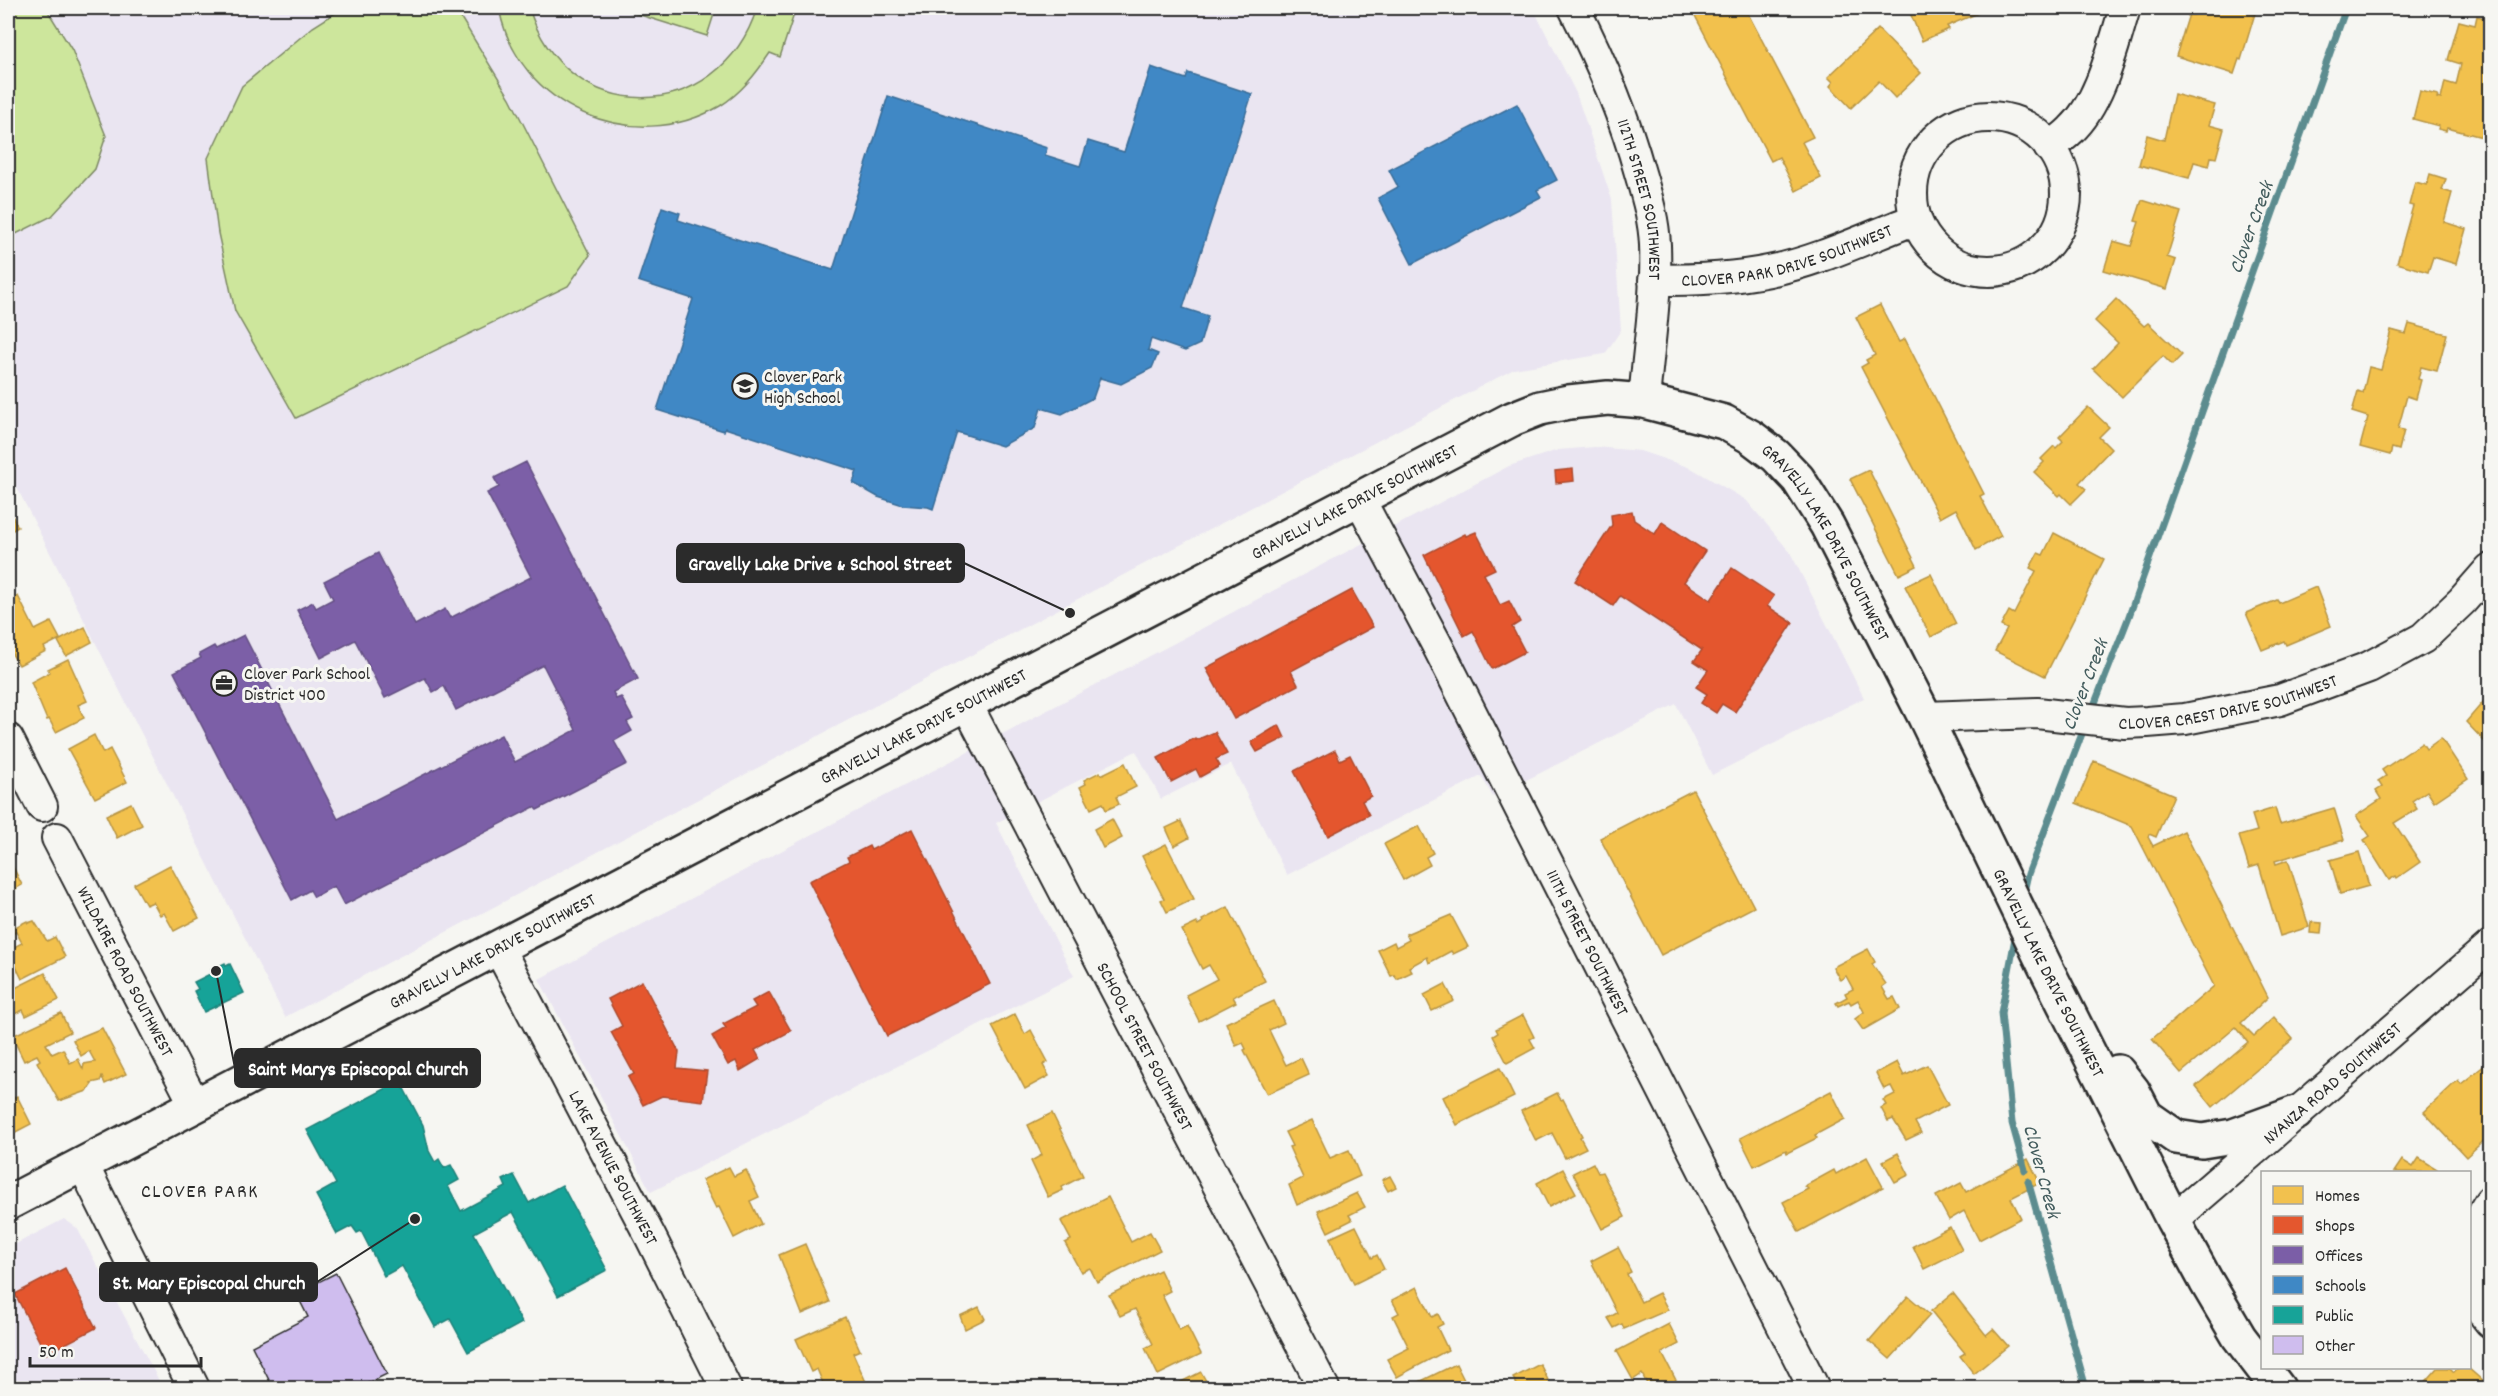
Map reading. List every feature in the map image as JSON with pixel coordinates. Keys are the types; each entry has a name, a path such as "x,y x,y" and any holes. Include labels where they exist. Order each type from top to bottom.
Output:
{"main road":[{"name":"GRAVELLY LAKE DRIVE SOUTHWEST","path":"8,1203 1512,419 1540,408 1608,398 1644,401 1724,422 1751,437 1776,456 1798,479 1827,525 1925,717 2059,994 2173,1220 2239,1336 2261,1366"},
{"path":"2059,994 2133,1091 2146,1116 2176,1137 2202,1141 2233,1136 2296,1113"},
{"name":"GRAVELLY LAKE DRIVE SOUTHWEST","path":"2263,1369 2278,1389"}],"street":[{"name":"112TH STREET SOUTHWEST","path":"1574,8 1627,124 1651,210 1655,244 1654,280 1644,401"},
{"path":"2049,147 2076,125 2100,85 2125,8"},
{"name":"CLOVER PARK DRIVE SOUTHWEST","path":"1995,117 2020,123 2042,137 2049,147 2057,158 2065,182 2065,207 2057,231 2041,251 2020,265 1995,272 1970,269 1947,259 1928,242 1916,219 1911,194 1916,169 1928,146 1946,129 1970,119 1995,117"},
{"name":"CLOVER PARK DRIVE SOUTHWEST","path":"1654,280 1688,280 1769,271 1827,253 1916,219"},
{"name":"111TH STREET SOUTHWEST","path":"1359,498 1441,653 1814,1389"},
{"name":"CLOVER CREST DRIVE SOUTHWEST","path":"1925,717 2028,713 2125,723 2186,719 2280,700 2370,667 2423,638 2462,601 2490,569"},
{"name":"SCHOOL STREET SOUTHWEST","path":"966,703 1324,1389"},
{"path":"8,739 15,775 42,806"},
{"name":"WILDAIRE ROAD SOUTHWEST","path":"57,838 195,1105"},
{"name":"NYANZA ROAD SOUTHWEST","path":"2173,1220 2490,945"},
{"name":"LAKE AVENUE SOUTHWEST","path":"498,947 651,1236 726,1389"},
{"path":"82,1163 194,1389"},
{"path":"2471,1259 2472,1242 2490,1201"},
{"path":"2471,1289 2482,1312 2490,1322"}],"shaded area":[{"name":"Clover Park High School","path":"8,8 1533,8 1576,93 1612,200 1621,330 1605,354 1514,369 285,1017 8,470"},
{"path":"1595,447 1640,451 1691,468 1746,500 1790,552 1864,698 1712,775 1676,704 1493,797 1481,776 1287,875 1231,764 1161,799 1136,751 996,823 1074,976 651,1192 539,979 1509,466 1558,450"},
{"path":"64,1219 77,1228 163,1388 8,1388 8,1248"}],"green space":[{"path":"8,8 46,8 72,50 106,136 95,169 52,216 8,238"},
{"path":"343,8 455,8 510,98 590,255 568,286 296,418 235,311 218,233 208,158 242,86 313,27"},
{"path":"499,8 529,8 548,47 575,75 607,92 643,98 678,92 711,75 738,47 757,8 796,8 780,57 770,53 754,76 735,95 720,106 686,120 651,126 617,124 584,113 554,96 529,72 510,43"},
{"path":"618,8 716,8 707,36"}],"building: Homes":[{"path":"1691,8 1745,8 1813,137 1802,142 1821,178 1796,191 1779,157 1771,161"},
{"path":"1908,8 1983,8 1983,11 1947,26 1949,29 1922,41"},
{"path":"2196,8 2256,10 2241,60 2239,59 2234,74 2176,56 2189,14 2194,15"},
{"path":"2477,16 2490,19 2490,101 2487,102 2485,111 2490,113 2490,139 2447,128 2446,131 2438,129 2439,126 2413,119 2420,91 2438,95 2437,98 2441,99 2445,82 2456,85 2461,64 2448,60 2459,21 2475,25"},
{"path":"1878,29 1921,73 1895,98 1879,81 1851,108 1830,86 1833,82 1828,77"},
{"path":"2174,94 2215,105 2209,125 2224,129 2216,158 2211,157 2209,166 2194,162 2189,178 2139,165 2147,135 2164,140"},
{"path":"2430,174 2446,179 2442,190 2452,193 2444,222 2466,229 2456,264 2433,257 2428,272 2397,263 2413,206 2409,205 2415,182 2427,185"},
{"path":"2142,200 2181,212 2167,257 2176,260 2167,289 2104,270 2113,241 2131,246 2139,222 2135,221"},
{"path":"2116,299 2144,326 2148,323 2182,355 2172,365 2163,356 2122,397 2093,369 2118,343 2095,321"},
{"path":"1880,305 1899,342 1905,339 1984,494 1980,496 2001,536 1976,550 1956,509 1940,518 1861,367 1868,363 1866,360 1875,355 1856,317"},
{"path":"2409,324 2447,334 2437,371 2421,367 2418,379 2421,380 2416,399 2407,396 2398,429 2404,430 2399,450 2392,448 2390,455 2360,447 2368,417 2352,412 2358,391 2363,393 2369,367 2381,370 2391,330 2406,334"},
{"path":"2088,407 2109,427 2099,437 2111,449 2079,483 2086,489 2071,504 2034,472 2044,462 2041,459 2054,446 2056,448 2063,441 2059,437"},
{"path":"1869,470 1917,566 1899,575 1850,479"},
{"path":"8,508 18,527 8,533"},
{"path":"2054,533 2104,559 2045,676 1995,651 2007,629 2001,626 2009,611 2014,614 2036,571 2030,568 2038,553 2043,555"},
{"path":"1931,574 1956,624 1931,637 1905,586"},
{"path":"2316,587 2331,626 2286,645 2284,641 2262,650 2246,613 2277,600 2279,603"},
{"path":"18,596 35,630 51,622 60,639 44,647 46,651 19,665 8,648 8,602"},
{"path":"85,627 92,642 66,656 58,641"},
{"path":"68,659 87,701 78,705 84,718 56,732 49,719 47,720 31,682 50,672 48,669"},
{"path":"2490,694 2490,740 2487,744 2466,722"},
{"path":"94,735 103,753 110,749 127,782 95,798 68,749"},
{"path":"2441,738 2468,779 2434,802 2427,791 2412,801 2417,809 2394,823 2420,862 2397,878 2396,876 2389,880 2364,840 2370,836 2356,816 2381,799 2376,791 2382,787 2378,781 2386,776 2382,770 2422,743 2426,749"},
{"path":"2094,761 2174,795 2156,837 2149,834 2148,837 2153,846 2184,831 2268,997 2241,1023 2254,1036 2274,1017 2293,1039 2213,1107 2196,1086 2248,1042 2236,1027 2181,1073 2152,1039 2214,986 2132,826 2076,803"},
{"path":"1125,763 1136,787 1116,797 1119,804 1106,810 1103,803 1091,809 1080,787 1086,784 1084,780 1100,772 1101,775"},
{"path":"1693,790 1754,907 1661,955 1600,838"},
{"path":"131,803 142,825 117,838 106,815"},
{"path":"2275,808 2280,824 2334,808 2344,840 2275,861 2276,864 2288,860 2309,927 2280,936 2259,865 2249,868 2239,836 2257,831 2252,815"},
{"path":"1112,819 1122,838 1103,848 1094,829"},
{"path":"1181,821 1189,838 1174,846 1166,828"},
{"path":"1419,826 1433,853 1426,857 1430,865 1403,880 1384,844"},
{"path":"1166,844 1194,899 1167,912 1161,900 1164,899 1142,856"},
{"path":"2359,852 2369,886 2340,894 2330,860"},
{"path":"8,857 22,885 8,893"},
{"path":"170,865 199,918 174,931 164,913 160,915 153,902 146,905 134,884"},
{"path":"1228,907 1265,981 1233,997 1236,1002 1199,1021 1186,995 1217,979 1209,965 1202,969 1182,930 1197,923 1198,925 1203,922 1202,920"},
{"path":"1451,915 1468,947 1453,954 1451,951 1429,963 1427,957 1409,967 1412,972 1397,979 1394,975 1391,976 1378,950 1394,942 1396,947 1409,940 1406,934"},
{"path":"27,921 28,923 34,921 47,941 55,937 65,957 22,979 8,950 22,943 16,932 14,933 11,929"},
{"path":"2311,922 2322,923 2321,934 2310,933"},
{"path":"1868,949 1875,962 1872,964 1886,984 1882,987 1889,999 1894,997 1900,1009 1863,1030 1855,1019 1864,1012 1858,1000 1851,1004 1849,1001 1838,1006 1836,1003 1847,997 1845,993 1853,989 1846,976 1840,980 1833,967"},
{"path":"45,973 59,1000 26,1016 23,1010 12,1015 8,1006 8,998 15,994 13,989"},
{"path":"1445,984 1454,1001 1432,1011 1424,995"},
{"path":"1274,1001 1284,1023 1269,1030 1286,1065 1301,1058 1309,1075 1267,1094 1244,1050 1246,1049 1243,1043 1236,1046 1226,1023"},
{"path":"8,1011 14,1025 8,1028"},
{"path":"61,1013 70,1032 46,1044 52,1054 63,1049 70,1063 78,1059 83,1069 84,1064 95,1062 89,1051 81,1056 73,1040 102,1028 126,1074 105,1084 102,1077 100,1081 91,1083 87,1091 59,1101 37,1062 40,1060 37,1055 24,1061 12,1036"},
{"path":"1015,1014 1025,1034 1031,1030 1048,1062 1043,1065 1049,1076 1025,1089 992,1026"},
{"path":"1523,1015 1534,1037 1530,1039 1535,1048 1507,1063 1493,1036 1498,1033 1496,1029"},
{"path":"2490,1061 2490,1135 2466,1157 2424,1112 2458,1080 2461,1084"},
{"path":"1897,1062 1904,1076 1927,1065 1948,1105 1915,1122 1921,1133 1906,1140 1893,1119 1888,1121 1881,1108 1886,1105 1883,1100 1895,1094 1891,1086 1884,1089 1876,1073"},
{"path":"1500,1068 1514,1097 1457,1125 1443,1097"},
{"path":"1831,1091 1845,1119 1815,1135 1817,1138 1754,1166 1740,1138"},
{"path":"1557,1093 1561,1100 1563,1099 1586,1148 1565,1158 1552,1133 1536,1141 1521,1111"},
{"path":"17,1096 31,1124 8,1136 8,1101"},
{"path":"1052,1113 1083,1176 1048,1197 1031,1161 1042,1155 1028,1125"},
{"path":"1312,1120 1330,1158 1349,1150 1360,1176 1297,1205 1289,1185 1303,1178 1285,1132"},
{"path":"1898,1153 1909,1175 1895,1182 1883,1161"},
{"path":"1867,1157 1883,1187 1799,1232 1783,1202 1808,1189 1805,1186 1834,1170 1836,1174"},
{"path":"2419,1158 2437,1169 2436,1171 2395,1171 2402,1160 2413,1167"},
{"path":"2028,1159 2040,1183 2011,1198 2021,1218 1979,1240 1964,1211 1949,1220 1936,1196 1961,1183 1966,1192"},
{"path":"1593,1163 1598,1173 1602,1172 1625,1217 1602,1229 1573,1173"},
{"path":"729,1167 734,1176 746,1170 759,1197 750,1201 761,1224 734,1238 719,1207 716,1208 702,1180"},
{"path":"1563,1169 1576,1193 1549,1207 1537,1183"},
{"path":"1390,1176 1396,1187 1388,1191 1382,1180"},
{"path":"1357,1193 1365,1207 1349,1215 1352,1220 1328,1232 1318,1211"},
{"path":"1108,1197 1131,1242 1150,1232 1160,1250 1097,1282 1090,1268 1081,1272 1065,1243 1071,1240 1061,1221"},
{"path":"1356,1226 1372,1258 1377,1255 1384,1269 1354,1284 1340,1257 1338,1258 1330,1238"},
{"path":"1950,1227 1962,1250 1924,1269 1913,1246"},
{"path":"805,1244 830,1302 802,1314 779,1255"},
{"path":"1618,1247 1631,1272 1627,1274 1641,1302 1659,1293 1668,1310 1624,1329 1622,1324 1614,1328 1608,1318 1617,1313 1591,1261"},
{"path":"1160,1270 1170,1291 1162,1295 1179,1330 1187,1326 1201,1354 1158,1375 1145,1348 1153,1344 1135,1309 1120,1316 1109,1295"},
{"path":"1417,1287 1432,1317 1438,1314 1443,1324 1437,1327 1448,1350 1397,1377 1387,1359 1409,1348 1393,1316 1399,1313 1392,1300"},
{"path":"1953,1293 1986,1335 1993,1329 2008,1346 1974,1374 1960,1356 1965,1353 1931,1311"},
{"path":"1908,1296 1930,1315 1890,1359 1869,1341"},
{"path":"979,1307 985,1319 965,1329 960,1316"},
{"path":"845,1317 860,1350 853,1353 866,1382 851,1388 825,1388 817,1369 811,1372 796,1339"},
{"path":"1669,1324 1679,1344 1662,1353 1680,1388 1649,1388 1642,1374 1633,1380 1617,1351"},
{"path":"1456,1364 1468,1388 1422,1388 1419,1382"},
{"path":"1540,1364 1552,1388 1519,1388 1513,1378"},
{"path":"2437,1369 2451,1369 2454,1372 2457,1369 2469,1369 2483,1381 2476,1388 2420,1388"},
{"path":"1201,1372 1210,1388 1169,1388"}],"building: Shops":[{"path":"1573,469 1574,481 1556,483 1555,471"},
{"path":"1632,511 1634,520 1655,534 1662,522 1705,551 1684,582 1711,600 1732,568 1774,596 1767,606 1793,623 1735,712 1722,704 1716,713 1701,703 1707,694 1696,687 1708,670 1694,661 1702,650 1620,596 1613,606 1575,581 1612,525 1611,515"},
{"path":"1476,532 1495,569 1484,574 1500,605 1509,601 1520,622 1512,627 1525,652 1492,669 1473,631 1464,636 1424,555 1465,534 1466,536"},
{"path":"1352,590 1373,627 1291,671 1298,685 1234,719 1206,668"},
{"path":"1279,725 1285,738 1257,752 1251,742"},
{"path":"1215,732 1227,754 1216,759 1220,766 1200,777 1196,769 1171,782 1158,758 1195,738 1196,740"},
{"path":"1335,750 1340,760 1350,755 1371,796 1362,801 1369,815 1328,836 1294,771"},
{"path":"912,829 990,984 887,1036 809,881 849,861 847,857 869,846 871,850"},
{"path":"642,981 679,1052 677,1068 707,1071 703,1101 662,1096 643,1105 628,1077 634,1074 611,1032 622,1026 608,999"},
{"path":"769,992 791,1031 755,1050 760,1059 740,1071 736,1061 728,1065 712,1036 726,1028 723,1024 756,1007 752,1001"},
{"path":"65,1268 96,1328 46,1354 15,1294"}],"building: Offices":[{"name":"Clover Park School District 400","path":"526,462 638,679 613,692 616,699 621,697 633,719 627,722 632,731 614,741 627,764 537,810 534,807 344,905 334,886 314,897 310,890 292,900 174,672 201,658 199,654 214,646 216,649 244,635 338,819 501,735 515,762 576,730 543,665 456,710 444,686 433,692 425,678 385,698 355,640 321,658 297,610 313,602 316,608 333,599 324,581 378,553 415,625 445,609 450,618 531,577 487,493 499,487 494,478"}],"building: Schools":[{"name":"Clover Park High School","path":"1151,67 1186,79 1188,73 1252,94 1183,308 1208,316 1200,344 1185,351 1151,339 1148,350 1158,354 1152,368 1121,384 1100,378 1093,398 1062,414 1041,408 1035,428 1002,446 957,432 933,509 903,505 878,497 853,483 857,471 725,428 724,431 657,410 693,299 638,281 662,207 680,213 678,220 833,270 888,96 1047,148 1045,155 1080,166 1088,141 1124,152"},
{"path":"1517,104 1557,180 1537,190 1541,197 1412,264 1378,198 1398,187 1389,170"}],"building: Public":[{"path":"225,963 226,966 230,964 244,993 204,1012 194,991 198,989 194,982"},
{"path":"400,1081 423,1125 429,1151 435,1162 439,1159 444,1168 451,1165 459,1180 448,1186 461,1211 506,1187 503,1180 514,1175 529,1203 562,1185 607,1270 558,1296 513,1212 474,1233 522,1323 468,1352 450,1319 435,1327 402,1266 384,1276 361,1231 357,1233 352,1226 337,1234 316,1195 336,1184 307,1130"}],"building: Other":[{"path":"336,1273 387,1374 358,1388 273,1388 252,1346 308,1317 296,1293"}],"waterway":[{"name":"Clover Creek","path":"2091,713 2128,619 2346,8"},
{"name":"Clover Creek","path":"2023,896 2028,874 2085,726"},
{"name":"Clover Creek","path":"2016,933 2001,1013 2012,1123 2025,1170"},
{"name":"Clover Creek","path":"2028,1181 2086,1388"}],"place":[{"name":"Clover Park High School","path":"745,386"},
{"name":"Gravelly Lake Drive & School Street","path":"1070,613"},
{"name":"Clover Park School District 400","path":"224,683"},
{"name":"Saint Marys Episcopal Church","path":"216,971"},
{"name":"St. Mary Episcopal Church","path":"415,1219"}],"district":[{"name":"CLOVER PARK","path":"200,1190"}]}
